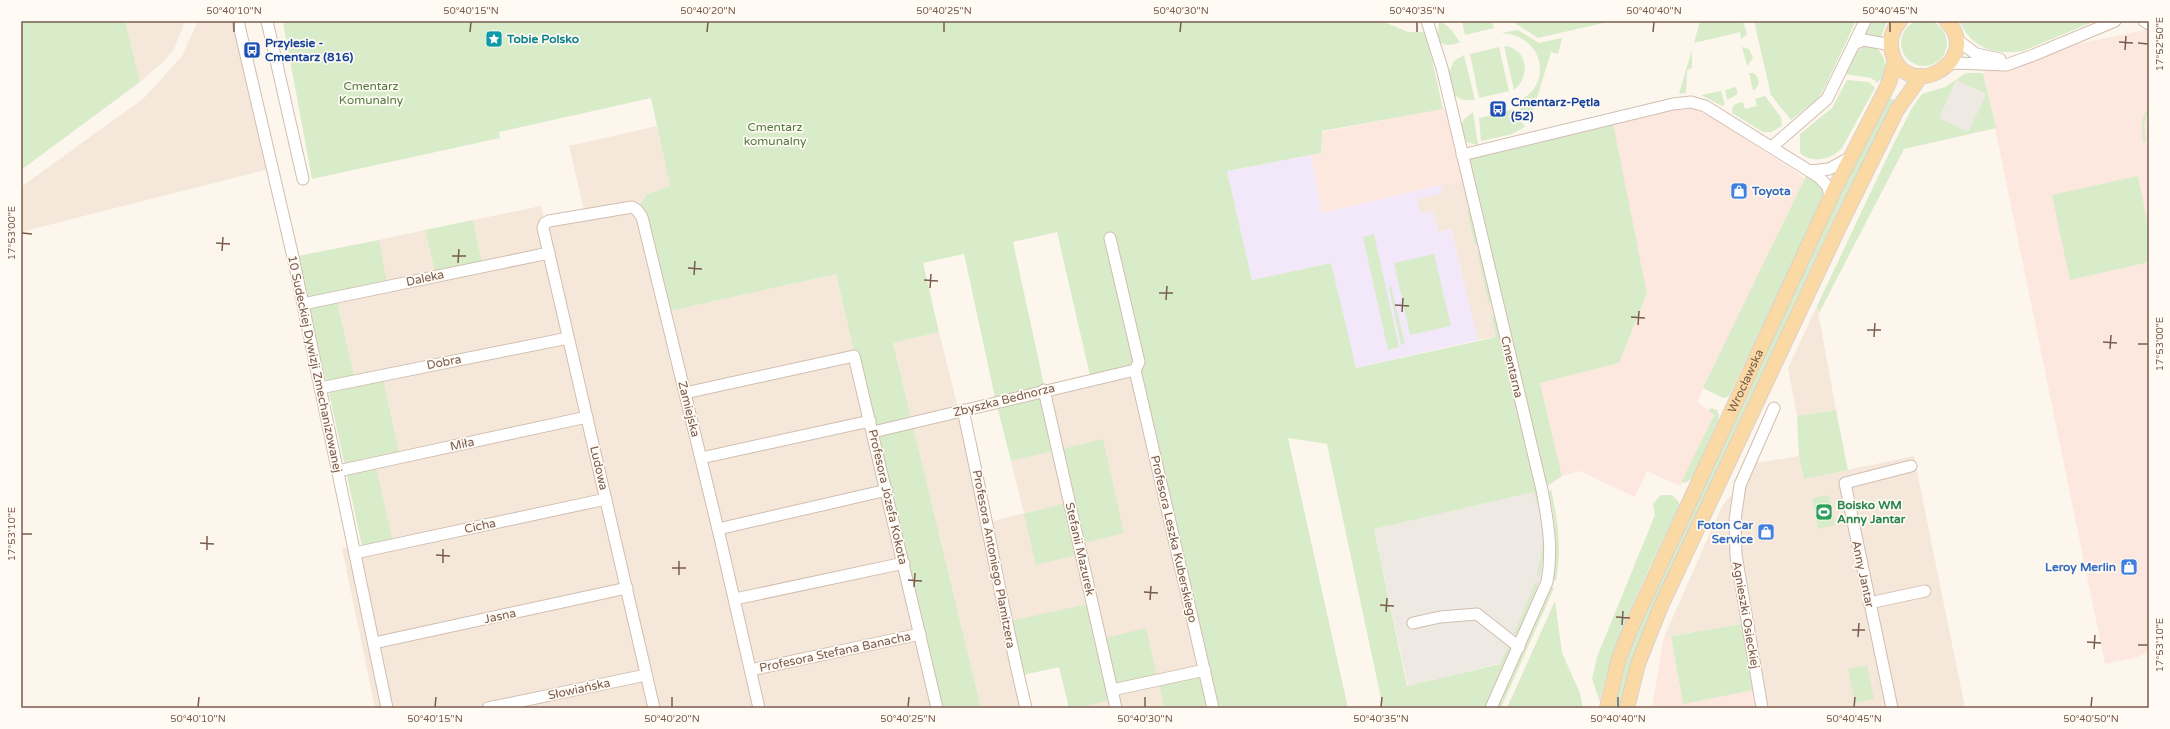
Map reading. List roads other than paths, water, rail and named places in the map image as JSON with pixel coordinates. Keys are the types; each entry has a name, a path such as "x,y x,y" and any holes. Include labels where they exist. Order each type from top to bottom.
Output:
{"main road":[{"path":"1900,21 1892,34 1891,45 1895,60 1909,73 1921,76 1936,74 1948,64 1955,52 1956,39 1952,28 1947,21"},
{"name":"Wrocławska","path":"1607,708 1619,658 1631,628 1830,198 1889,83 1895,60"},
{"name":"Wrocławska","path":"1628,708 1638,664 1661,606 1844,216 1897,110 1921,76"}],"street":[{"name":"10 Sudeckiej Dywizji Zmechanizowanej","path":"238,21 302,304 387,708"},
{"path":"267,21 303,179"},
{"name":"Cmentarna","path":"1427,21 1437,50 1541,486 1550,537 1550,564 1547,582 1491,708"},
{"path":"1773,146 1827,99 1865,21"},
{"path":"1948,64 1962,63 1997,66 2017,61 2115,21"},
{"path":"2144,21 2149,24"},
{"path":"1956,39 1976,54 1988,58 2017,61"},
{"path":"1854,44 1864,40 1891,45"},
{"path":"1462,155 1684,102 1705,106 1773,146 1824,182 1830,198"},
{"path":"1810,171 1829,169 1851,156"},
{"name":"Zamiejska","path":"542,228 545,223 549,221 632,207 637,210 642,217 735,600 759,708"},
{"name":"Ludowa","path":"542,228 654,708"},
{"name":"Profesora Leszka Kuberskiego","path":"1110,238 1139,362 1135,370 1214,708"},
{"name":"Daleka","path":"302,304 549,253"},
{"name":"Dobra","path":"320,388 568,338"},
{"name":"Profesora Józefa Kokota","path":"685,393 854,356 872,426 937,708"},
{"name":"Zbyszka Bednorza","path":"701,458 963,410 1135,370"},
{"name":"Stefanii Mazurek","path":"1044,390 1116,708"},
{"name":"Agnieszki Osieckiej","path":"1762,708 1736,555 1735,520 1740,484 1774,408"},
{"name":"Profesora Antoniego Plamitzera","path":"963,410 986,517 992,556 1026,708"},
{"name":"Miła","path":"338,471 587,417"},
{"name":"Anny Jantar","path":"1892,708 1845,483 1848,480 1911,466"},
{"path":"718,529 887,490"},
{"name":"Cicha","path":"355,553 606,499"},
{"path":"735,600 904,563"},
{"name":"Jasna","path":"374,643 627,588"},
{"path":"1869,603 1925,591"},
{"path":"1413,623 1440,617 1477,614 1519,647"},
{"name":"Profesora Stefana Banacha","path":"751,670 920,634"},
{"path":"1112,690 1205,670"},
{"name":"Słowiańska","path":"488,708 646,675"}],"place":[{"name":"Tobie Polsko","path":"494,39"},
{"name":"Przylesie - Cmentarz (816)","path":"252,50"},
{"name":"Cmentarz-Pętla (52)","path":"1498,109"},
{"name":"Toyota","path":"1739,191"},
{"name":"Boisko WM Anny Jantar","path":"1824,512"},
{"name":"Foton Car Service","path":"1766,532"},
{"name":"Leroy Merlin","path":"2129,567"}],"park label":[{"name":"Cmentarz Komunalny","path":"371,93"},
{"name":"Cmentarz komunalny","path":"775,134"}]}
